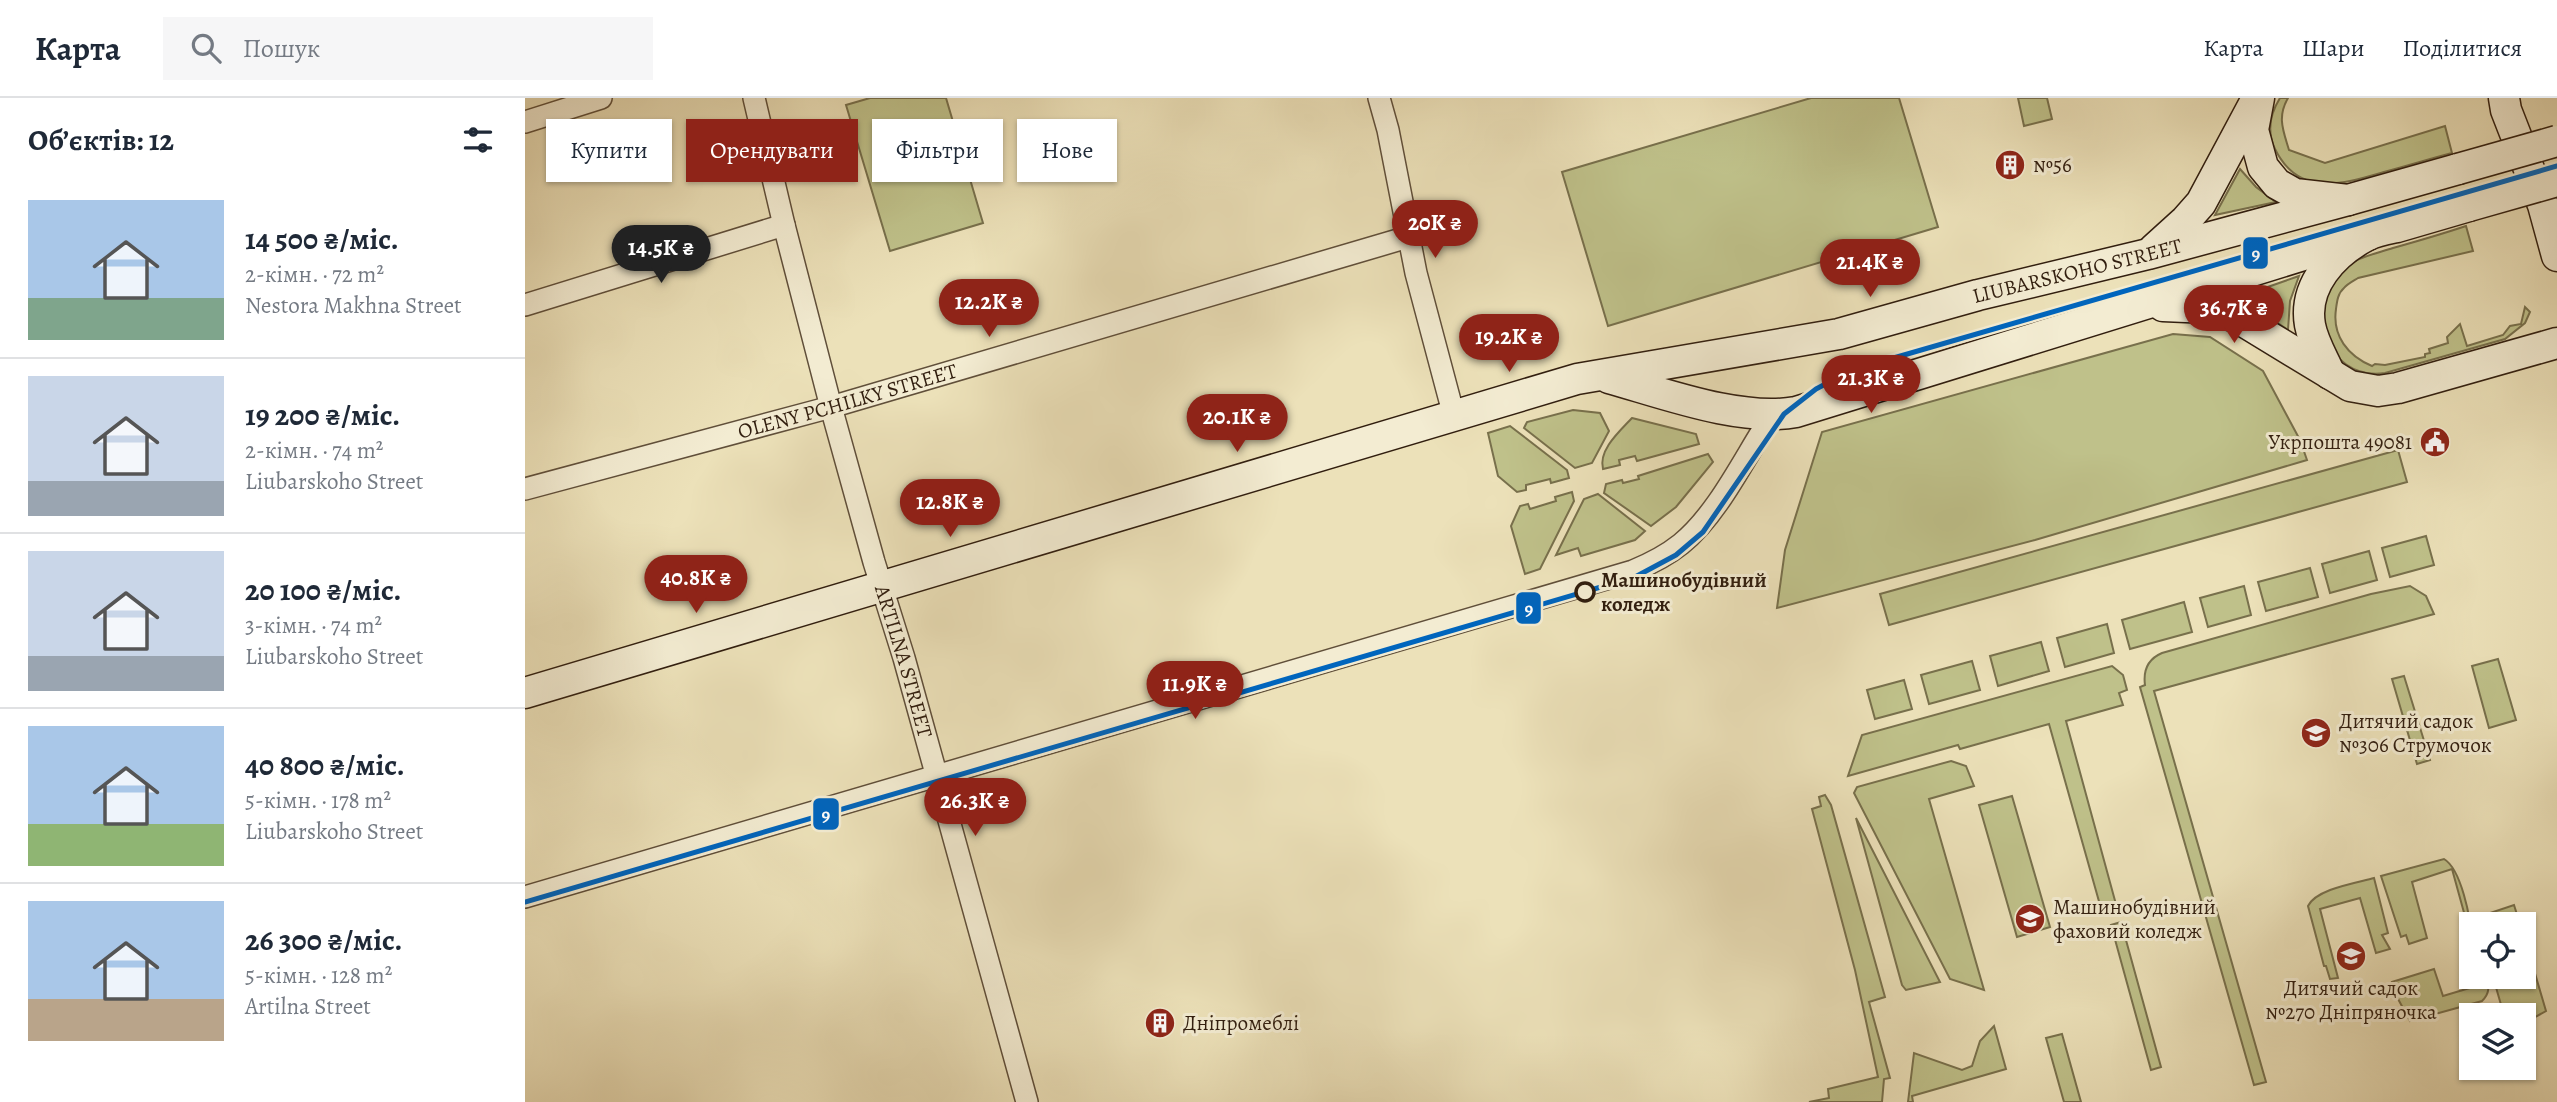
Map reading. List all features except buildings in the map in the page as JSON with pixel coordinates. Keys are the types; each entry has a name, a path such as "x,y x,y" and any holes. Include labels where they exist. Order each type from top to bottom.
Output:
{"main road":[{"path":"2258,98 2253,130 2263,167 2277,184 2295,194 2348,200"},
{"path":"2148,254 2201,203 2258,98"},
{"path":"2502,102 2543,205 2557,256"},
{"name":"LIUBARSKOHO STREET","path":"525,693 1577,379 1839,334 1978,295 2148,254 2557,141"},
{"name":"LIUBARSKOHO STREET","path":"1598,375 1716,407 1784,414 1818,406 2368,235 2557,181"},
{"path":"2330,374 2310,325 2309,308 2315,285 2328,265 2368,235"},
{"path":"2139,306 2209,309 2238,318 2350,386 2378,391 2557,343"}],"street":[{"path":"525,122 601,98"},
{"name":"ARTILNA STREET","path":"754,98 831,407 881,587 904,658 1027,1102"},
{"path":"1379,98 1388,130 1408,237 1454,416"},
{"path":"525,305 784,225"},
{"name":"OLENY PCHILKY STREET","path":"525,488 831,407 1408,237"},
{"path":"525,897 1633,571 1668,553 1693,533 1773,414"}],"green space":[{"path":"870,98 946,98 952,119 872,119 872,182 971,182 983,223 890,251 858,145 858,119 850,119 846,105"},
{"path":"1811,98 1899,98 1938,227 1608,326 1562,172"},
{"path":"2018,98 2047,98 2052,119 2024,126"},
{"path":"2280,98 2288,98 2282,118 2289,150 2325,163 2445,126 2452,153 2338,183 2309,181 2296,175 2285,165 2275,149 2271,123"},
{"path":"2240,169 2256,187 2276,202 2215,215"},
{"path":"2466,226 2473,251 2358,278 2345,287 2338,297 2335,319 2343,344 2363,362 2372,366 2385,365 2425,357 2425,354 2430,353 2429,349 2448,343 2447,337 2460,324 2467,346 2503,335 2510,326 2521,324 2525,307 2530,312 2525,323 2505,339 2385,373 2363,372 2346,365 2333,351 2326,335 2323,316 2326,297 2334,279 2348,265 2364,257"},
{"path":"2299,276 2290,301 2288,330 2239,297"},
{"path":"2173,334 2210,337 2263,371 2300,440 2307,460 2035,540 1777,608 1785,550 1822,432"},
{"path":"1573,410 1600,413 1609,431 1592,463 1575,468 1524,428 1527,422"},
{"path":"1632,418 1696,434 1699,444 1637,461 1635,456 1619,460 1620,465 1603,469 1602,462 1607,448"},
{"path":"1510,426 1567,470 1569,478 1526,485 1526,490 1517,492 1498,476 1488,433"},
{"path":"2398,450 2407,482 1889,625 1880,594"},
{"path":"1708,454 1713,462 1676,507 1651,526 1604,493 1606,484 1639,479 1638,476"},
{"path":"1572,492 1574,501 1540,569 1525,574 1511,526 1520,506 1528,504 1530,509 1556,501 1555,497"},
{"path":"1598,494 1645,531 1635,540 1581,556 1578,548 1556,555 1584,499"},
{"path":"2426,536 2434,565 2390,577 2382,548"},
{"path":"2369,551 2377,580 2330,593 2322,564"},
{"path":"2310,568 2318,597 2266,611 2258,582"},
{"path":"2244,586 2251,615 2208,627 2200,598"},
{"path":"2410,586 2426,596 2434,614 2154,691 2266,1082 2254,1085 2140,687 2145,685 2146,670 2150,662 2162,653 2371,594"},
{"path":"2184,602 2192,632 2130,649 2122,620"},
{"path":"2107,624 2114,653 2065,667 2057,638"},
{"path":"2041,642 2049,671 1998,686 1990,656"},
{"path":"2498,659 2516,720 2489,728 2472,666"},
{"path":"1972,661 1980,690 1929,704 1921,675"},
{"path":"2112,666 2123,675 2127,690 2119,693 2123,705 2066,721 2117,908 2102,912 2049,724 1960,749 1958,745 1848,776 1862,735"},
{"path":"2404,676 2430,760 2417,764 2392,679"},
{"path":"1904,680 1912,709 1875,719 1867,690"},
{"path":"1951,761 1966,766 1974,786 1929,799 1984,990 1950,979 1854,793 1857,787"},
{"path":"1825,795 1831,805 1885,997 1869,1002 1890,1078 1884,1079 1882,1102 1809,1102 1829,1098 1828,1089 1878,1077 1855,970 1812,809 1821,806 1819,797"},
{"path":"2012,796 2050,927 2017,937 1979,805"},
{"path":"1856,818 1940,982 1906,990 1902,985"},
{"path":"2444,859 2450,864 2460,883 2468,912 2464,912 2452,869 2412,882 2427,938 2409,944 2406,935 2401,937 2381,876"},
{"path":"2374,878 2388,933 2382,935 2390,949 2376,953 2360,898 2320,909 2338,978 2330,979 2308,906 2312,900 2328,891"},
{"path":"2514,905 2516,912 2493,912"},
{"path":"2121,922 2161,1067 2151,1070 2111,925"},
{"path":"2434,969 2443,996 2466,989 2488,989 2488,993 2482,1001 2459,1003 2459,1007 2410,1021 2392,982"},
{"path":"2536,977 2546,1011 2536,1017 2536,1003 2501,1003 2496,989 2536,989"},
{"path":"1994,1026 2006,1069 1912,1096 1913,1102 1908,1102 1914,1053 1962,1070 1972,1066 1980,1041"},
{"path":"2062,1034 2081,1102 2064,1102 2046,1038"}],"transit line":[{"name":"9","path":"525,902 1635,577 1676,555 1703,532 1784,414 1816,389 1852,370 2557,166"}],"place":[{"name":"№56","path":"2010,165"},
{"name":"Укрпошта 49081","path":"2435,442"},
{"name":"Машинобудівний коледж","path":"1585,592"},
{"name":"Дитячий садок №306 Струмочок","path":"2316,733"},
{"name":"Машинобудівний фаховий коледж","path":"2030,919"},
{"name":"Дитячий садок №270 Дніпряночка","path":"2351,956"},
{"name":"Дніпромеблі","path":"1160,1023"}]}
